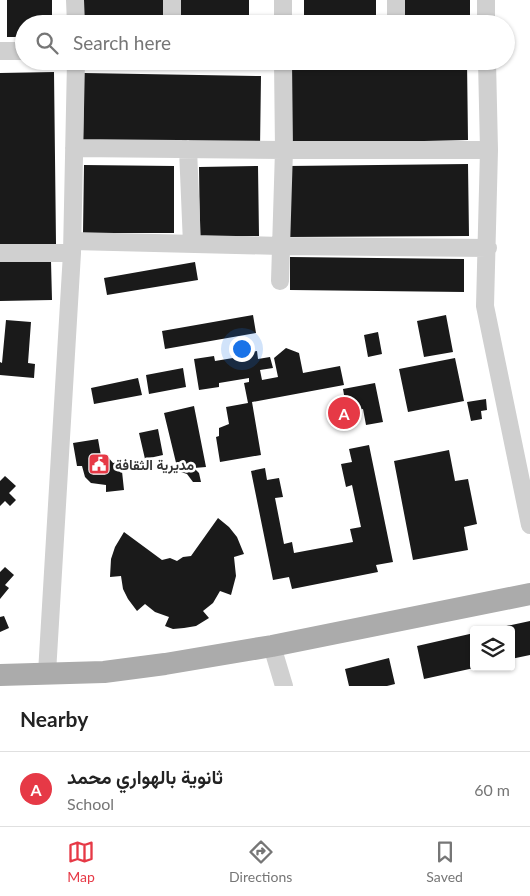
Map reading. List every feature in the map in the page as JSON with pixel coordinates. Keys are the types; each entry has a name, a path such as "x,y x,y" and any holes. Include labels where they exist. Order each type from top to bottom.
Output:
{"main road":[{"path":"0,675 104,672 166,664 272,646 530,594"}],"street":[{"path":"75,0 76,15"},
{"path":"172,0 172,15"},
{"path":"282,0 283,15"},
{"path":"396,0 396,15"},
{"path":"486,0 486,15"},
{"path":"0,51 15,51"},
{"path":"47,673 73,247 76,70"},
{"path":"280,281 284,150 283,70"},
{"path":"487,70 489,150 488,248 485,306 530,525"},
{"path":"74,148 489,150"},
{"path":"188,149 192,244"},
{"path":"0,253 73,247 192,244 488,248"},
{"path":"272,646 284,686"},
{"path":"0,675 4,686"}],"building":[{"path":"7,0 52,0 52,15 15,15 15,37 7,37"},
{"path":"82,0 163,0 164,15 83,15"},
{"path":"178,0 249,0 249,15 179,15"},
{"path":"304,0 376,0 376,15 304,15"},
{"path":"402,0 470,0 470,15 402,15"},
{"path":"290,70 467,70 468,140 292,144"},
{"path":"54,72 56,244 0,245 0,73"},
{"path":"84,73 261,76 260,148 83,145"},
{"path":"468,164 469,236 288,237 288,166"},
{"path":"84,165 174,166 174,233 83,233"},
{"path":"258,166 259,236 200,237 199,167"},
{"path":"290,257 464,259 464,292 290,290"},
{"path":"51,261 52,300 0,301 0,262"},
{"path":"195,262 198,280 107,295 104,278"},
{"path":"253,315 256,333 165,349 162,331"},
{"path":"446,315 453,352 424,357 417,321"},
{"path":"6,320 31,322 28,363 35,364 34,378 0,375"},
{"path":"378,332 382,354 368,357 364,335"},
{"path":"286,348 299,353 303,373 340,366 344,385 252,402 261,455 220,462 216,437 219,436 219,428 229,424 226,407 248,403 244,383 249,382 249,378 219,383 219,387 199,390 194,359 214,356 215,361 245,356 244,353 257,351 258,359 270,357 273,368 260,370 262,380 278,377 274,358"},
{"path":"455,358 464,401 408,412 399,369"},
{"path":"183,368 186,387 149,394 146,375"},
{"path":"138,378 142,395 94,404 91,388"},
{"path":"375,383 383,422 366,425 363,409 347,412 343,389"},
{"path":"486,399 487,410 481,411 482,419 471,421 467,402"},
{"path":"194,406 206,467 194,468 199,473 201,482 193,482 187,474 178,471 164,413"},
{"path":"158,429 163,455 145,459 139,433"},
{"name":"مديرية الثقافة","path":"98,439 101,456 108,457 113,463 121,462 124,490 106,492 106,485 91,483 85,477 82,466 77,466 73,443"},
{"path":"369,445 393,562 376,565 378,572 292,589 289,577 273,580 251,471 265,468 267,480 279,478 283,497 275,498 284,544 292,542 294,553 353,542 350,529 361,527 352,485 346,487 341,464 352,462 349,449"},
{"path":"449,450 455,481 468,479 477,524 464,527 468,550 413,560 394,461"},
{"path":"5,476 16,486 9,493 16,500 10,506 5,501 0,506 0,481"},
{"path":"218,518 237,537 244,554 234,557 236,576 231,595 220,591 213,603 203,611 209,618 196,626 173,629 165,626 169,617 155,612 145,604 137,611 123,589 121,576 110,577 111,559 115,547 124,532 162,560 170,558 177,561 183,557 191,556"},
{"path":"5,567 14,575 5,585 9,588 0,599 0,572"},
{"path":"4,616 9,628 0,632 0,617"},
{"path":"530,621 530,655 515,658 515,626 506,626"},
{"path":"470,634 470,669 424,679 417,646"},
{"path":"389,658 395,684 387,686 349,686 345,669"}],"place":[{"name":"ثانوية بالهواري محمد","path":"344,413"},
{"name":"مديرية الثقافة","path":"99,464"}]}
